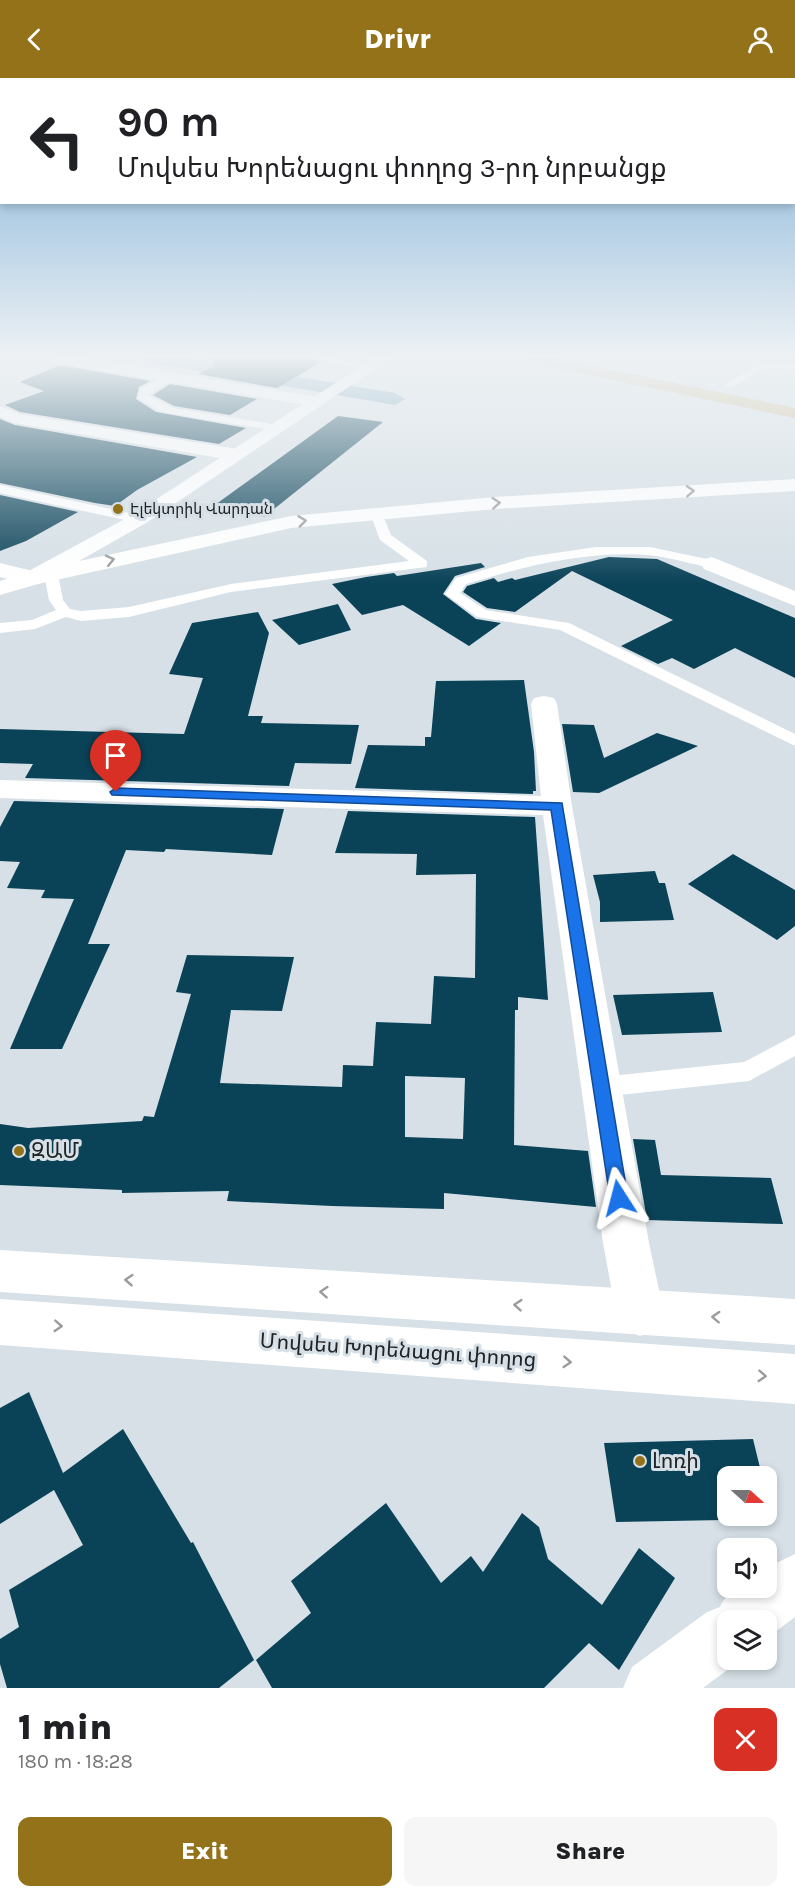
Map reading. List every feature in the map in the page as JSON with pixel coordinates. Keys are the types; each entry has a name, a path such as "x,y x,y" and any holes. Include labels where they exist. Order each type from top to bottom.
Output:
{"main road":[{"path":"106,433 237,455"},
{"path":"0,570 42,576 139,519 270,433"},
{"path":"0,588 42,576 291,522 495,502 795,485"},
{"path":"712,564 795,599"},
{"path":"544,704 557,806 639,1313"},
{"path":"0,789 557,806"},
{"path":"0,1271 795,1322"},
{"name":"Մովսես Խորենացու փողոց","path":"0,1322 795,1379"},
{"path":"757,1610 795,1582"},
{"path":"653,1688 717,1641"}],"lane":[{"path":"0,489 139,519"},
{"path":"0,628 35,624 65,612 81,616 129,612 231,588 422,564 385,537 376,513"},
{"path":"712,564 650,551 597,551 528,561 461,581 452,594 482,614 564,626 795,741"},
{"path":"42,576 65,612"},
{"path":"601,1087 749,1071 795,1044"}],"building":[{"path":"0,433 61,433 197,457 137,490 115,506 0,483"},
{"path":"151,433 237,433 219,444"},
{"path":"314,433 369,433 264,517 212,507"},
{"path":"0,495 78,512 26,541 0,551"},
{"path":"609,557 657,559 795,618 795,678 735,648 694,669 672,658 658,664 621,646 673,620 572,571 515,612 487,608 463,592 467,586 494,578 498,582 512,578 515,580"},
{"path":"481,563 485,567 455,576 443,594 476,619 501,623 469,646 403,605 362,615 332,584 394,573 397,576"},
{"path":"338,604 351,630 299,645 272,620"},
{"path":"258,612 269,633 248,716 263,716 261,723 359,725 351,764 295,763 289,786 25,778 33,764 0,763 0,729 184,734 203,678 169,674 192,623"},
{"path":"524,680 534,752 536,791 533,791 533,794 355,788 368,745 425,746 425,737 431,737 436,681"},
{"path":"562,724 594,725 604,758 657,733 698,746 599,793 573,792"},
{"path":"14,801 284,809 272,855 166,849 164,852 126,850 88,944 110,944 62,1049 10,1049 74,899 41,898 45,890 7,888 20,862 0,861 0,827"},
{"path":"348,811 535,817 548,1000 518,997 518,1010 515,1010 514,1145 588,1151 596,1207 444,1193 444,1209 332,1206 227,1201 229,1191 122,1193 122,1190 0,1185 0,1124 28,1128 142,1121 144,1116 154,1117 191,994 176,992 187,955 294,957 282,1011 231,1010 220,1083 342,1087 343,1065 373,1066 376,1022 431,1024 434,976 475,978 476,874 416,875 417,854 335,853","holes":["405,1076 465,1078 463,1139 405,1137"]},
{"path":"733,854 795,890 795,926 777,940 688,884"},
{"path":"655,871 659,883 665,883 674,920 600,922 600,902 593,875"},
{"path":"713,992 722,1032 622,1035 613,995"},
{"path":"633,1139 655,1140 661,1175 771,1178 783,1224 647,1220"},
{"path":"29,1392 63,1473 123,1429 191,1543 193,1542 254,1660 219,1688 7,1688 0,1664 0,1639 19,1627 9,1590 83,1545 54,1490 0,1524 0,1408"},
{"path":"753,1439 760,1466 717,1466 717,1520 616,1522 604,1443"},
{"path":"386,1503 441,1583 471,1556 483,1572 522,1513 539,1527 548,1559 602,1605 639,1548 675,1578 619,1670 589,1643 544,1688 272,1688 256,1660 311,1613 291,1581"}],"place":[{"name":"Էլեկտրիկ Վարդան","path":"118,509"},
{"name":"ԶԱՄ","path":"19,1151"},
{"name":"Լոռի","path":"640,1461"}],"route":[{"path":"116,792 557,806 619,1198"}]}
